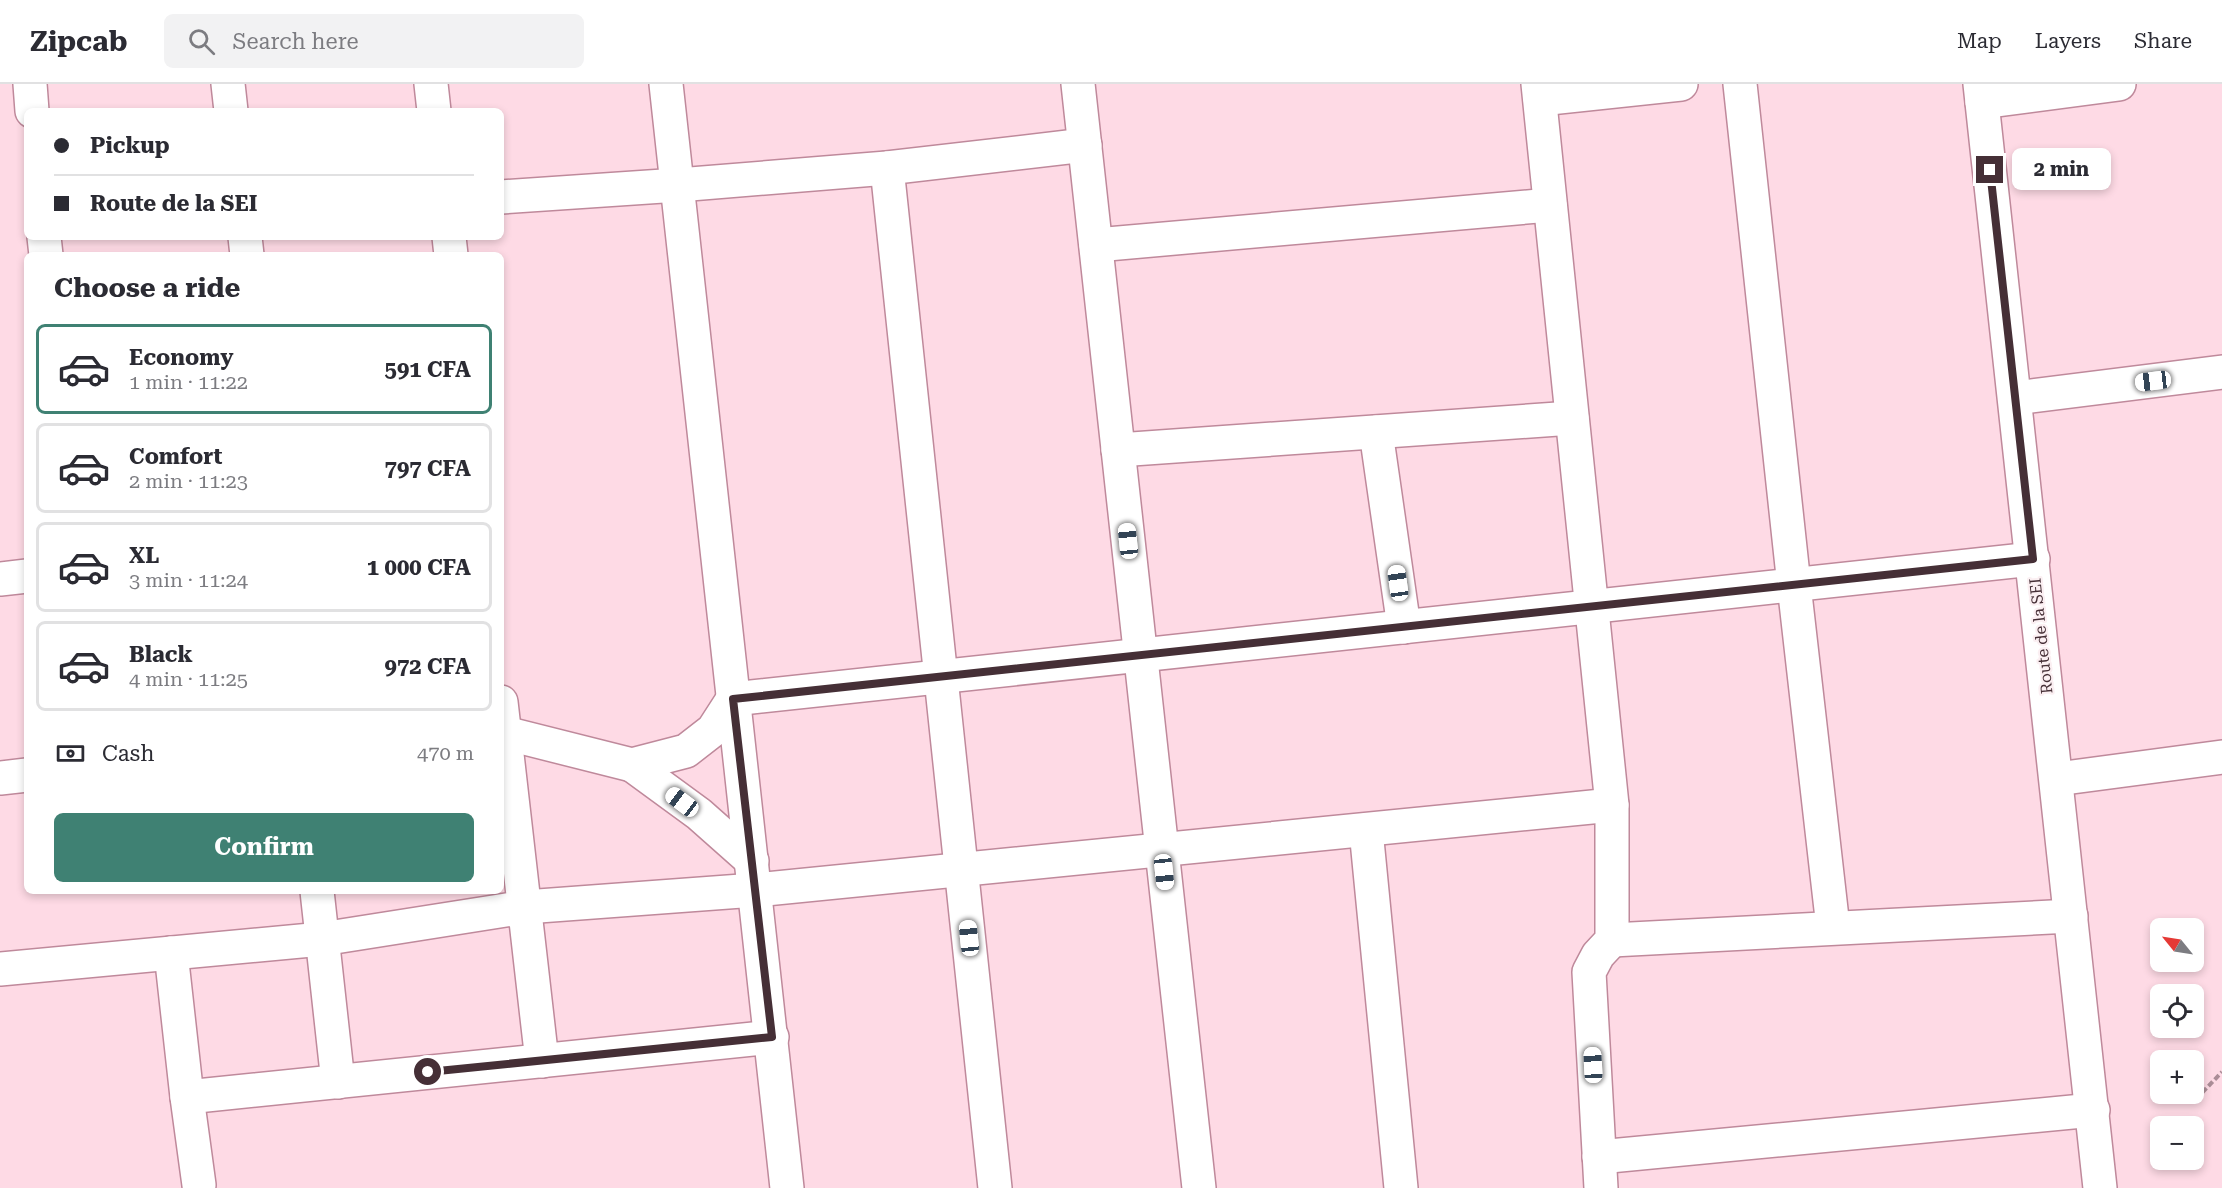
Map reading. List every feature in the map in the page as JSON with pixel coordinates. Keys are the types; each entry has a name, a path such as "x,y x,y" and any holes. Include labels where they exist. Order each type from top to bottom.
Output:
{"street":[{"path":"30,84 32,108"},
{"path":"228,84 231,108"},
{"path":"431,84 434,108"},
{"path":"666,84 787,1188"},
{"path":"1078,84 1199,1188"},
{"path":"1681,84 1539,91 1612,805 1612,940 1598,955 1589,972 1600,1172 2092,1110"},
{"path":"1740,84 1833,927"},
{"path":"1981,93 2119,84"},
{"name":"Route de la SEI","path":"1981,93 2016,398 2100,1188"},
{"path":"504,196 678,185 887,168 1085,146"},
{"path":"887,168 995,1188"},
{"path":"1096,245 1550,206"},
{"path":"2016,398 2222,372"},
{"path":"1118,450 1572,418"},
{"path":"1376,432 1404,627"},
{"path":"733,699 2033,559"},
{"path":"0,579 24,576"},
{"path":"632,765 686,751 713,730 733,699"},
{"path":"504,723 632,765 699,814 754,876"},
{"path":"504,738 542,1061"},
{"path":"2057,779 2222,757"},
{"path":"0,778 24,775"},
{"path":"0,969 322,939 525,907 754,876 962,870 1612,805"},
{"path":"1366,830 1401,1188"},
{"path":"317,894 338,1082"},
{"path":"1612,940 2072,916"},
{"path":"171,953 187,1097 200,1185"},
{"path":"187,1097 772,1037"}],"path":[{"path":"2204,1091 2222,1072"}],"route":[{"path":"428,1072 772,1037 733,699 2033,559 1990,170"}]}
